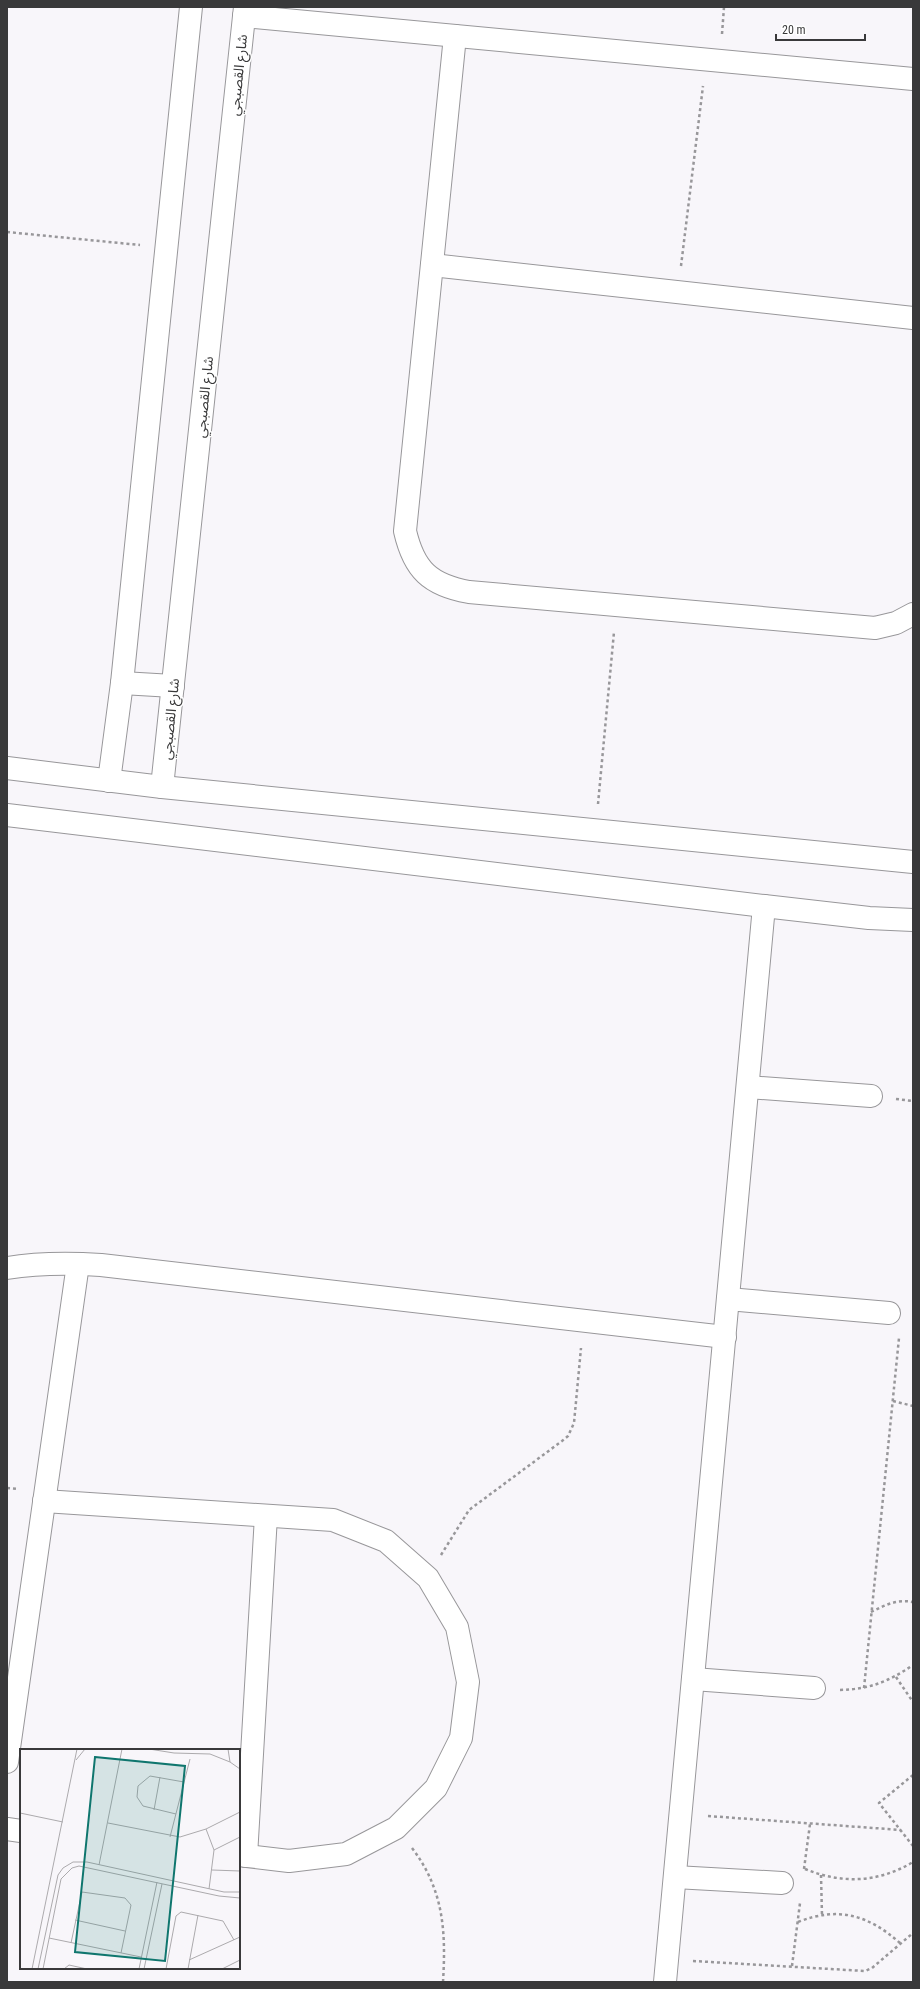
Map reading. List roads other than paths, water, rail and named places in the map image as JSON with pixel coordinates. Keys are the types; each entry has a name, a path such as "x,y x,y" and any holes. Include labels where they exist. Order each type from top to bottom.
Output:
{"street":[{"path":"109,781 122,683 191,7"},
{"path":"244,11 455,36 913,79"},
{"name":"شارع القصبجي","path":"162,787 244,11"},
{"path":"455,36 406,511 405,531 409,550 419,566 433,580 450,588 469,592 875,628 896,623 913,614"},
{"path":"432,265 913,318"},
{"path":"122,683 173,686"},
{"path":"7,768 162,787 913,862"},
{"path":"7,815 764,906 869,918 913,920"},
{"path":"665,1982 764,906"},
{"path":"748,1087 871,1096"},
{"path":"7,1268 28,1265 78,1264 725,1337"},
{"path":"7,1762 78,1264"},
{"path":"728,1300 889,1312"},
{"path":"44,1501 333,1520 386,1541 428,1578 457,1627 468,1682 461,1738 436,1788 396,1828 346,1854 290,1861 243,1856 266,1516"},
{"path":"693,1679 814,1688"},
{"path":"7,1829 20,1831"},
{"path":"674,1877 782,1883"}]}
